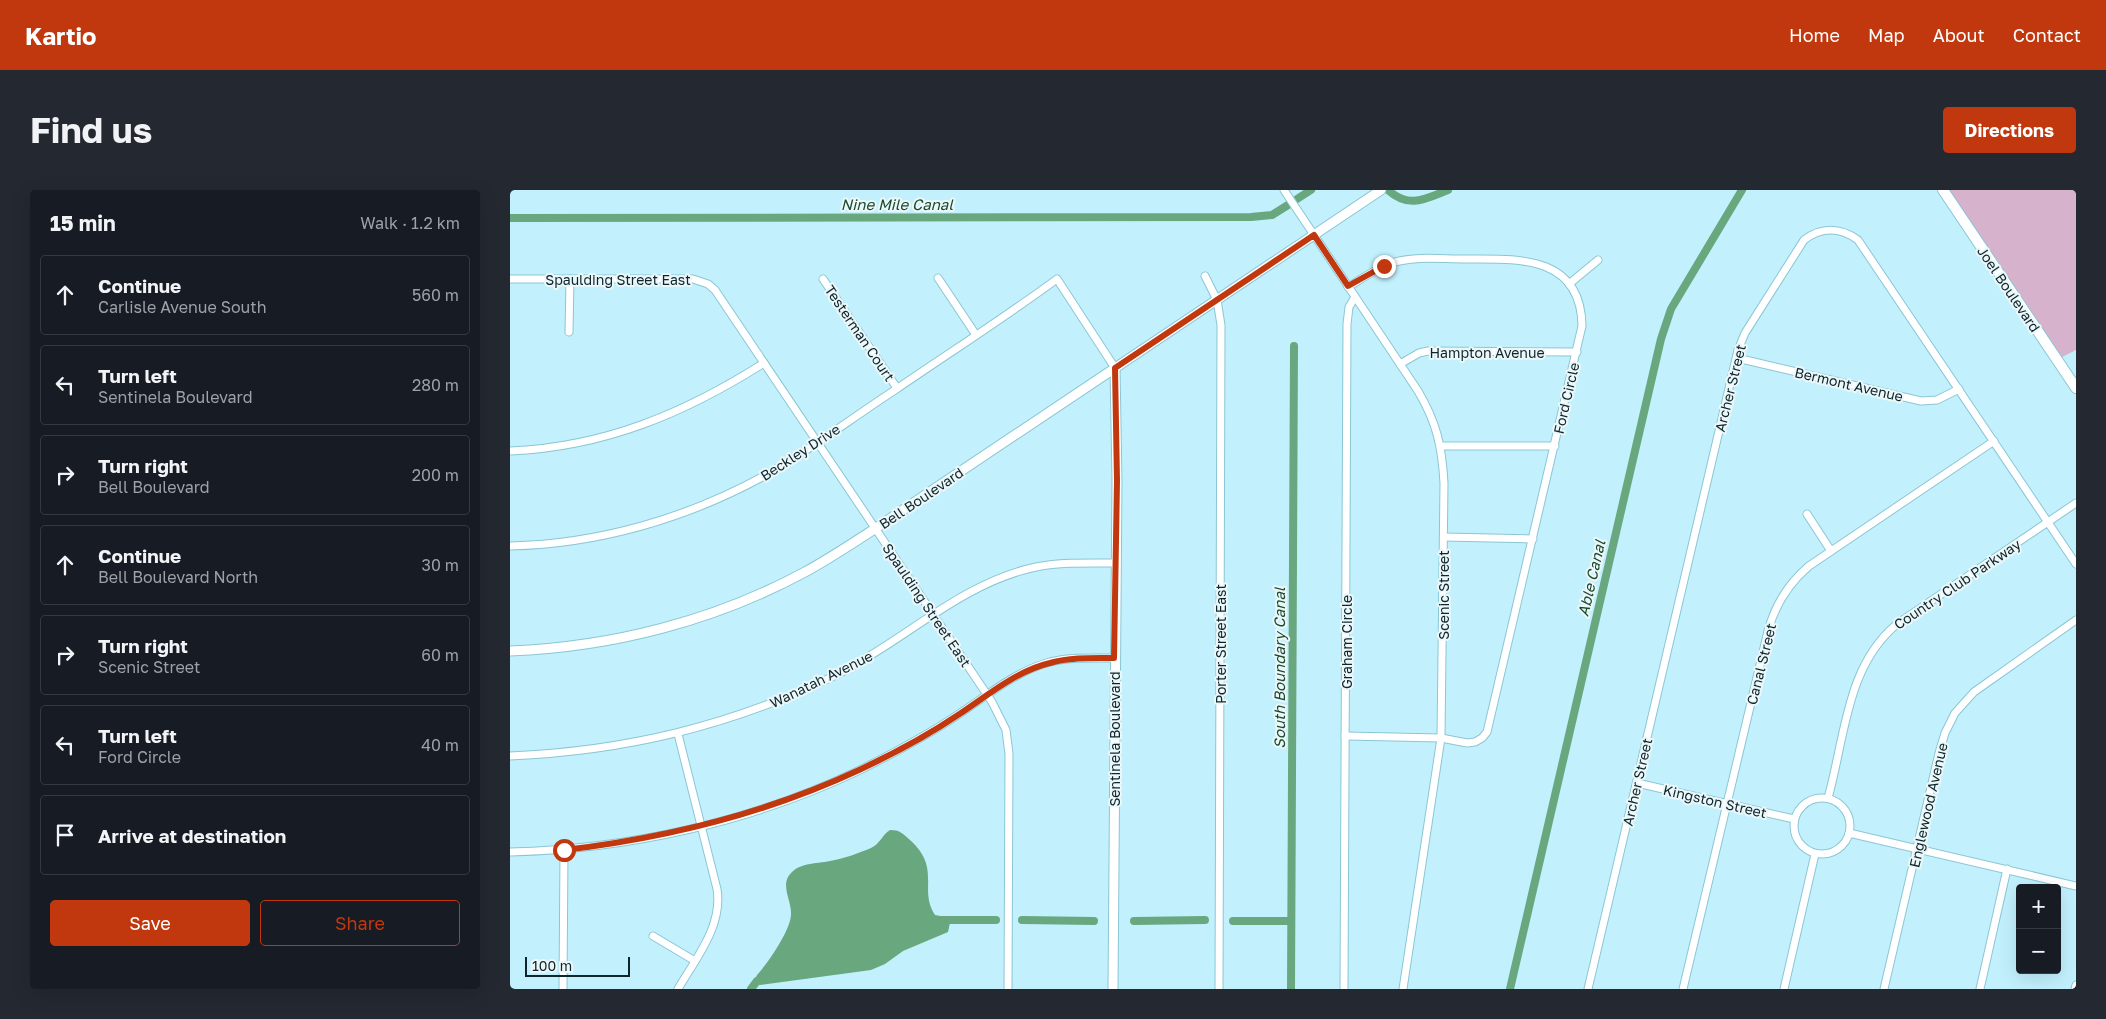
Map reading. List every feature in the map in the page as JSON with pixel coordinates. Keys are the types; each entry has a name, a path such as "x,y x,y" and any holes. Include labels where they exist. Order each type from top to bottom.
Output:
{"main road":[{"name":"Joel Boulevard","path":"1943,190 2076,388"}],"street":[{"name":"Scenic Street","path":"1284,190 1427,406 1441,446 1444,483 1442,738 1403,989"},
{"name":"Bell Boulevard","path":"510,651 588,644 652,631 688,622 747,600 780,585 829,559 1379,192"},
{"name":"Archer Street","path":"1588,989 1737,358 1745,333 1804,240 1820,231 1835,230 1851,235 1864,247 2076,564"},
{"name":"Ford Circle","path":"1348,286 1384,266 1403,260 1422,258 1525,260 1545,266 1569,284 1578,300 1582,318 1577,352 1487,732 1481,739 1467,743 1442,738"},
{"path":"1569,284 1598,260"},
{"name":"Porter Street East","path":"1205,276 1217,300 1221,325 1218,989"},
{"path":"938,278 976,335"},
{"name":"Spaulding Street East","path":"510,279 685,279 702,281 715,290 934,615 987,695 1003,723 1008,738 1008,989"},
{"path":"569,332 570,279"},
{"name":"Testerman Court","path":"823,279 897,388"},
{"name":"Beckley Drive","path":"510,546 587,538 618,532 680,514 737,490 817,442 1057,279 1115,368"},
{"name":"Graham Circle","path":"1344,989 1347,324 1349,307 1355,297"},
{"name":"Hampton Avenue","path":"1400,364 1419,353 1428,351 1577,352"},
{"name":"Bermont Avenue","path":"1737,358 1921,401 1937,400 1959,389"},
{"path":"510,451 567,445 594,439 656,420 712,394 764,363"},
{"name":"Sentinela Boulevard","path":"1113,989 1114,658 1117,481 1115,368"},
{"name":"Canal Street","path":"1683,989 1768,631 1776,608 1795,579 1809,566 1994,441"},
{"path":"1441,446 1555,446"},
{"name":"Country Club Parkway","path":"1828,798 1857,680 1864,664 1876,646 1898,624 2076,503"},
{"path":"1807,514 1831,551"},
{"path":"1444,537 1533,539"},
{"name":"Wanatah Avenue","path":"510,756 612,747 678,734 728,719 798,693 864,660 979,588 1019,572 1055,564 1115,563"},
{"name":"Englewood Avenue","path":"1884,989 1939,753 1945,733 1955,713 1982,685 2076,620"},
{"path":"510,852 564,850 643,839 701,826 774,805 858,770 937,729 1024,672 1050,662 1071,659 1114,658"},
{"path":"678,734 717,889 718,906 713,928 678,989"},
{"path":"1345,736 1442,738"},
{"name":"Kingston Street","path":"1637,783 1794,819"},
{"path":"1828,798 1843,807 1848,815 1850,832 1840,848 1824,855 1815,854 1800,844 1794,828 1794,819 1798,811 1810,800 1828,798"},
{"path":"1850,832 2076,886"},
{"path":"563,989 564,850"},
{"path":"1784,989 1815,854"},
{"path":"1980,989 2007,869"},
{"path":"653,936 695,961"},
{"path":"2075,989 2076,984"}],"shaded area":[{"path":"1947,190 2076,190 2076,350 2060,358"},
{"path":"890,830 899,831 920,850 927,870 930,906 935,915 951,918 948,932 903,951 885,964 871,970 760,985 754,982 778,946 790,922 791,910 786,881 792,872 807,864 840,859 871,848"}],"waterway":[{"path":"1297,199 1311,190"},
{"path":"1388,190 1396,196 1410,201 1424,199 1448,190"},
{"name":"Able Canal","path":"1510,989 1661,339 1671,309 1742,190"},
{"name":"Nine Mile Canal","path":"510,218 1251,217 1272,215 1288,205"},
{"name":"South Boundary Canal","path":"1291,989 1294,346"},
{"path":"943,920 996,920"},
{"path":"1022,920 1094,921"},
{"path":"1134,921 1205,920"},
{"path":"1233,921 1291,921"},
{"path":"751,989 757,981"}],"route":[{"path":"564,850 678,832 774,805 818,788 888,756 937,729 1024,672 1061,660 1114,658 1115,505 1117,481 1115,368 1314,235 1348,286 1384,266"}]}
